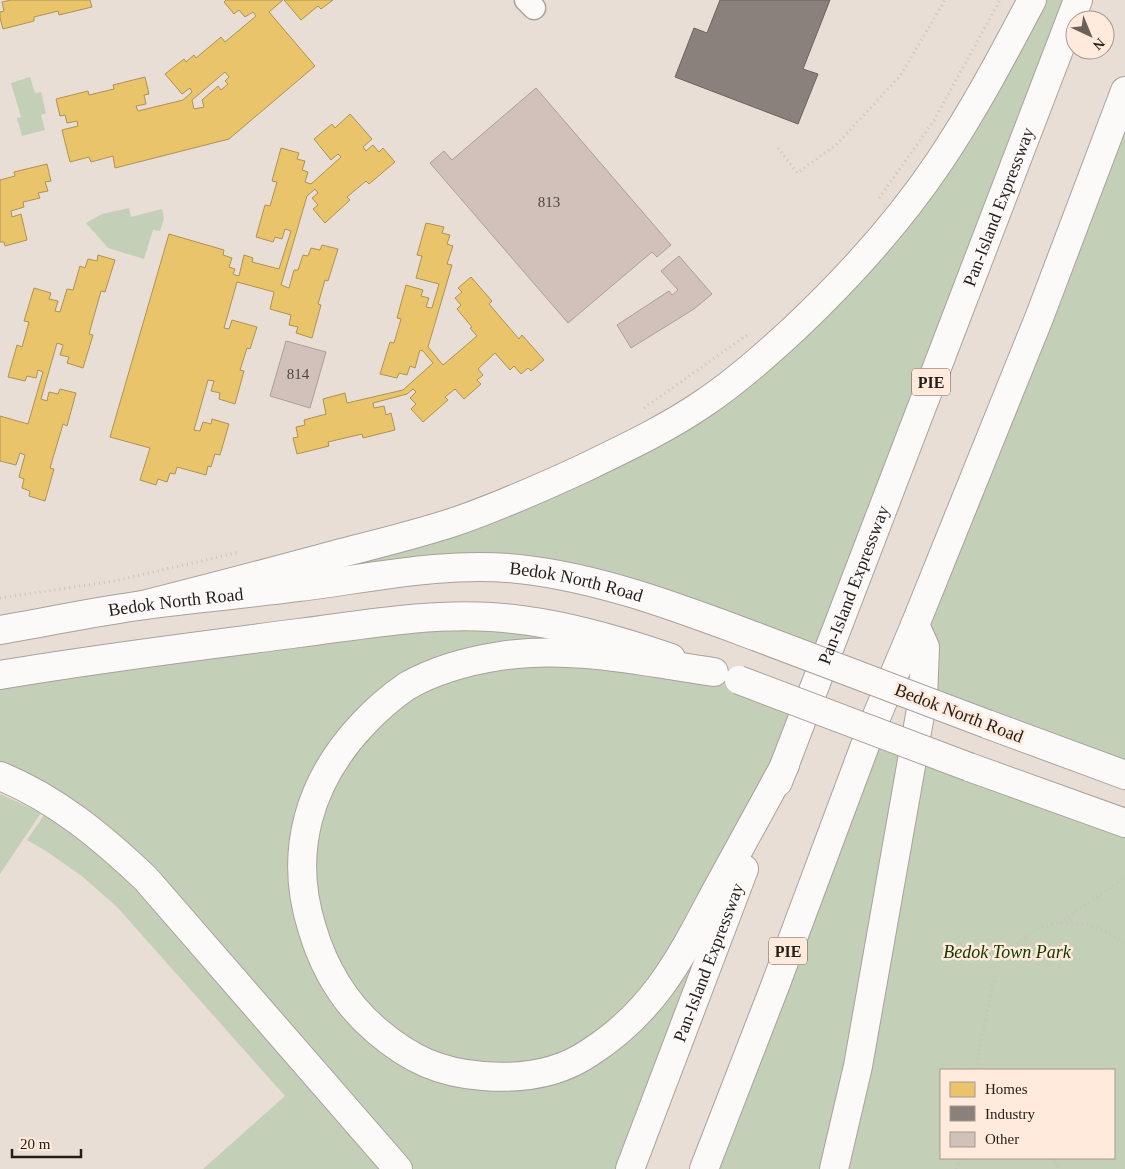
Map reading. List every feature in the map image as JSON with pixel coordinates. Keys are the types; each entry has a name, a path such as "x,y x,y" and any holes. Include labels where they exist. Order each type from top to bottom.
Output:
{"main road":[{"path":"143,605 415,534 465,518 527,494 597,462 649,436 700,406 742,375 788,334 841,283 891,227 938,163 967,118 1032,0"},
{"name":"Pan-Island Expressway","path":"630,1169 1078,0"},
{"name":"PIE","path":"704,1169 779,977 867,741 916,625 1039,318 1125,91"},
{"name":"Bedok North Road","path":"0,630 143,605 415,571 487,567 516,568 592,582 635,594 757,637 1125,775"},
{"path":"0,675 158,651 414,619 490,617 532,621 574,629 631,644 739,680 969,767 1125,823"},
{"path":"835,1167 858,1066 923,698 925,646 916,625"},
{"path":"714,672 592,655 547,653 512,655 464,664 433,674 407,686 378,708 348,741 324,775 308,816 304,845 303,886 307,912 323,961 346,999 369,1024 401,1050 423,1062 448,1072 487,1076 524,1076 561,1068 578,1060 597,1048 626,1024 662,986 688,944 785,765"},
{"path":"0,776 44,797 71,815 110,845 146,879 398,1169"}],"path":[{"path":"778,148 796,173 836,145 900,76 945,0"},
{"path":"878,198 933,122 1000,0"},
{"path":"640,411 751,333"},
{"path":"0,598 114,581 247,550"},
{"path":"1060,923 1125,877"},
{"path":"979,1069 977,1054 996,976 1004,959 1016,944 1031,933 1048,926 1060,923 1079,923 1097,927 1125,945"},
{"path":"1057,1167 1061,1169"}],"green space":[{"path":"1032,0 1078,0 1074,10 1065,10 1065,34 824,662 542,572 143,605 415,534 643,439 858,265"},
{"path":"30,77 35,93 41,92 46,113 41,115 45,130 22,136 17,118 21,117 11,83"},
{"path":"1125,94 1125,775 923,698 915,625"},
{"path":"129,208 131,217 162,209 164,218 160,231 153,230 144,259 108,248 86,223 102,214"},
{"path":"414,619 631,644 807,706 630,1169 203,1169 285,1096 117,907 83,877 27,840 53,802 0,776 0,675"},
{"path":"870,732 914,749 834,1169 704,1169"},
{"name":"Bedok Town Park","path":"924,755 1125,828 1125,1169 844,1169"},
{"path":"0,794 41,813 0,874"}],"building: Homes":[{"path":"11,0 90,0 92,7 59,15 58,11 34,17 34,21 3,29 0,18 0,12 4,11 2,2"},
{"path":"226,0 283,0 269,12 315,66 229,139 115,168 113,156 91,162 89,157 70,162 62,130 78,126 77,121 67,123 65,115 60,116 56,99 88,91 89,95 114,89 113,85 145,77 149,94 144,95 146,104 136,106 138,111 183,100 192,92 190,88 182,94 165,74 184,59 186,62 194,55 196,58 221,37 225,42 256,16 253,12 245,17 239,10 234,14 224,2","holes":["225,72 229,77 225,81 228,84 221,90 218,86 202,100 204,107 194,109 192,100"]},
{"path":"284,0 333,0 321,9 318,6 301,20"},
{"path":"350,114 372,139 363,147 366,151 373,145 379,152 383,148 395,162 369,184 366,181 347,197 350,200 325,223 313,209 318,205 312,198 318,193 315,189 307,196 281,285 289,288 294,270 298,270 303,255 308,256 311,248 320,250 322,245 338,249 328,281 325,280 318,304 321,305 312,338 296,333 298,327 289,325 291,315 270,309 274,292 237,282 224,328 229,329 232,320 257,327 250,349 247,348 240,370 244,371 235,404 219,399 220,393 211,391 214,381 208,380 194,430 200,431 203,422 211,424 212,419 229,424 220,455 215,454 211,467 208,466 206,475 177,467 175,474 170,473 167,482 158,479 156,485 140,480 150,448 110,437 169,234 224,250 223,255 232,258 229,267 235,269 233,274 235,275 239,276 244,255 253,258 252,262 279,269 291,231 285,229 282,239 275,237 273,242 256,237 265,205 270,206 277,182 272,181 281,148 299,153 297,159 305,161 302,170 308,172 305,182 311,184 341,157 338,154 331,160 314,139 332,124 335,128"},
{"path":"47,164 51,181 45,182 48,191 38,193 40,198 23,202 24,207 11,211 12,217 21,214 27,240 5,246 4,242 0,242 0,180 15,176 14,172"},
{"path":"426,223 444,227 442,233 450,235 447,244 453,246 447,264 452,265 428,347 443,365 477,336 457,309 461,305 455,298 462,292 458,288 471,277 492,301 489,304 519,339 522,335 544,360 531,371 528,368 521,374 514,366 510,370 495,353 478,369 483,375 477,380 481,384 464,399 455,389 445,397 448,400 423,422 411,409 416,404 410,398 416,392 413,389 407,394 373,403 374,408 384,406 386,415 391,413 395,430 363,438 362,434 328,442 329,446 297,454 293,438 298,437 296,427 305,425 304,420 326,414 323,399 345,393 347,403 403,390 433,363 420,350 415,368 410,366 407,375 399,373 397,378 380,374 390,342 394,343 401,319 397,318 406,285 423,290 421,296 429,298 426,307 432,308 439,284 416,278 422,256 417,255"},
{"path":"98,255 115,260 105,292 101,291 89,334 93,335 83,368 67,363 69,357 60,355 63,345 57,343 41,399 47,401 49,392 58,394 60,389 76,393 67,426 63,424 50,468 54,469 45,501 29,496 30,491 22,488 24,479 19,477 25,455 20,453 16,465 0,461 0,416 28,424 43,372 38,370 36,378 27,376 25,381 8,377 17,345 22,347 29,322 24,321 34,288 51,293 49,299 58,301 55,311 60,312 67,289 73,290 80,266 85,268 88,259 97,261"}],"building: Industry":[{"path":"720,0 830,0 803,69 818,74 798,124 675,77 694,28 707,33"}],"building: Other":[{"path":"536,88 671,245 657,257 652,252 568,323 430,163 444,151 452,160"},
{"path":"679,256 712,294 694,309 631,348 617,325 669,291 672,295 678,290 661,271"},
{"path":"286,341 326,352 310,408 270,396"}]}
